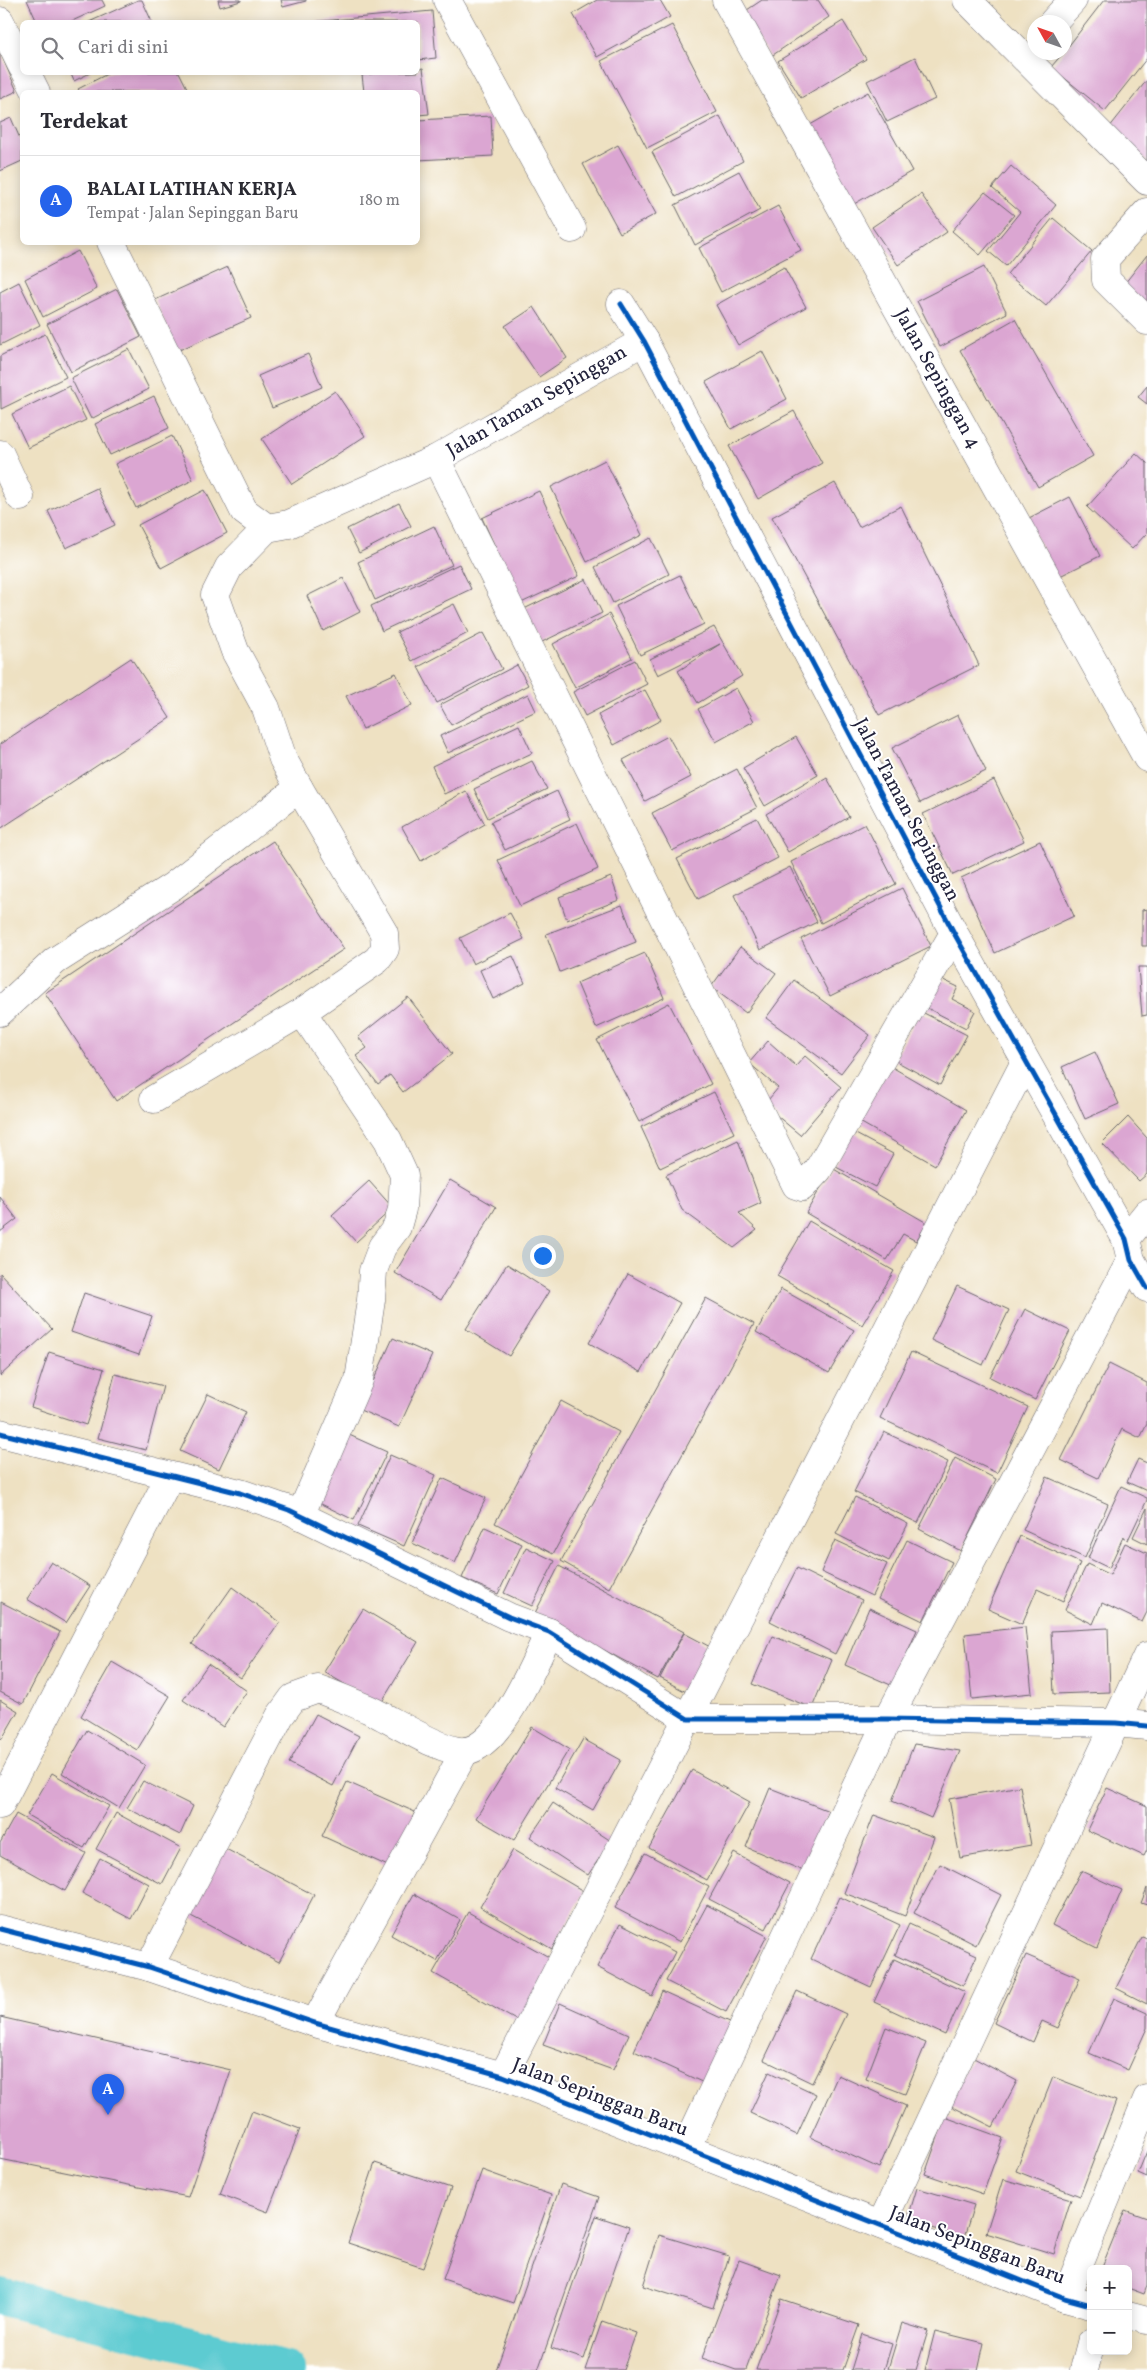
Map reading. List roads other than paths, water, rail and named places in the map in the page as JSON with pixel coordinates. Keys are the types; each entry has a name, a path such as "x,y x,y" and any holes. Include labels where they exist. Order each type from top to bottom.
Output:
{"street":[{"path":"447,0 572,229"},
{"name":"Jalan Sepinggan 4","path":"726,0 1147,758"},
{"path":"967,0 1027,48"},
{"path":"1059,15 1073,0"},
{"path":"0,21 20,62"},
{"path":"1038,60 1147,181"},
{"path":"28,75 35,90"},
{"path":"1147,212 1105,259 1106,280 1147,321"},
{"path":"112,245 244,511 267,528 229,567 215,595 235,651 266,708 283,758 384,933 385,949 377,960 302,1012 154,1099"},
{"path":"621,304 644,341"},
{"name":"Jalan Taman Sepinggan","path":"267,528 289,524 436,459 644,341 954,933 1129,1250 1147,1288"},
{"path":"0,454 20,497"},
{"path":"436,459 796,1185 802,1187 813,1178 954,933"},
{"path":"0,1012 55,961 172,886 299,788"},
{"path":"300,1516 360,1380 373,1271 382,1247 397,1227 402,1209 404,1175 388,1140 302,1012"},
{"path":"503,2076 1025,1062"},
{"path":"686,2148 888,1719 1147,1213"},
{"path":"0,1433 240,1493 300,1516 509,1617 549,1632 688,1719 888,1719 1116,1723 1147,1726"},
{"path":"0,1805 170,1476"},
{"path":"149,1967 275,1724 293,1698 318,1689 368,1709 445,1748 465,1751 484,1743 520,1696 549,1632"},
{"path":"881,2225 1147,1656"},
{"path":"315,2023 465,1751"},
{"name":"Jalan Sepinggan Baru","path":"1,1934 149,1967 315,2023 503,2076 1078,2301"},
{"path":"1078,2301 1147,2099"},
{"path":"1132,2316 1147,2320"},
{"path":"1084,2370 1088,2355"}],"waterway":[{"path":"0,2296 286,2370"}],"place":[{"name":"BALAI LATIHAN KERJA","path":"108,2115"}]}
